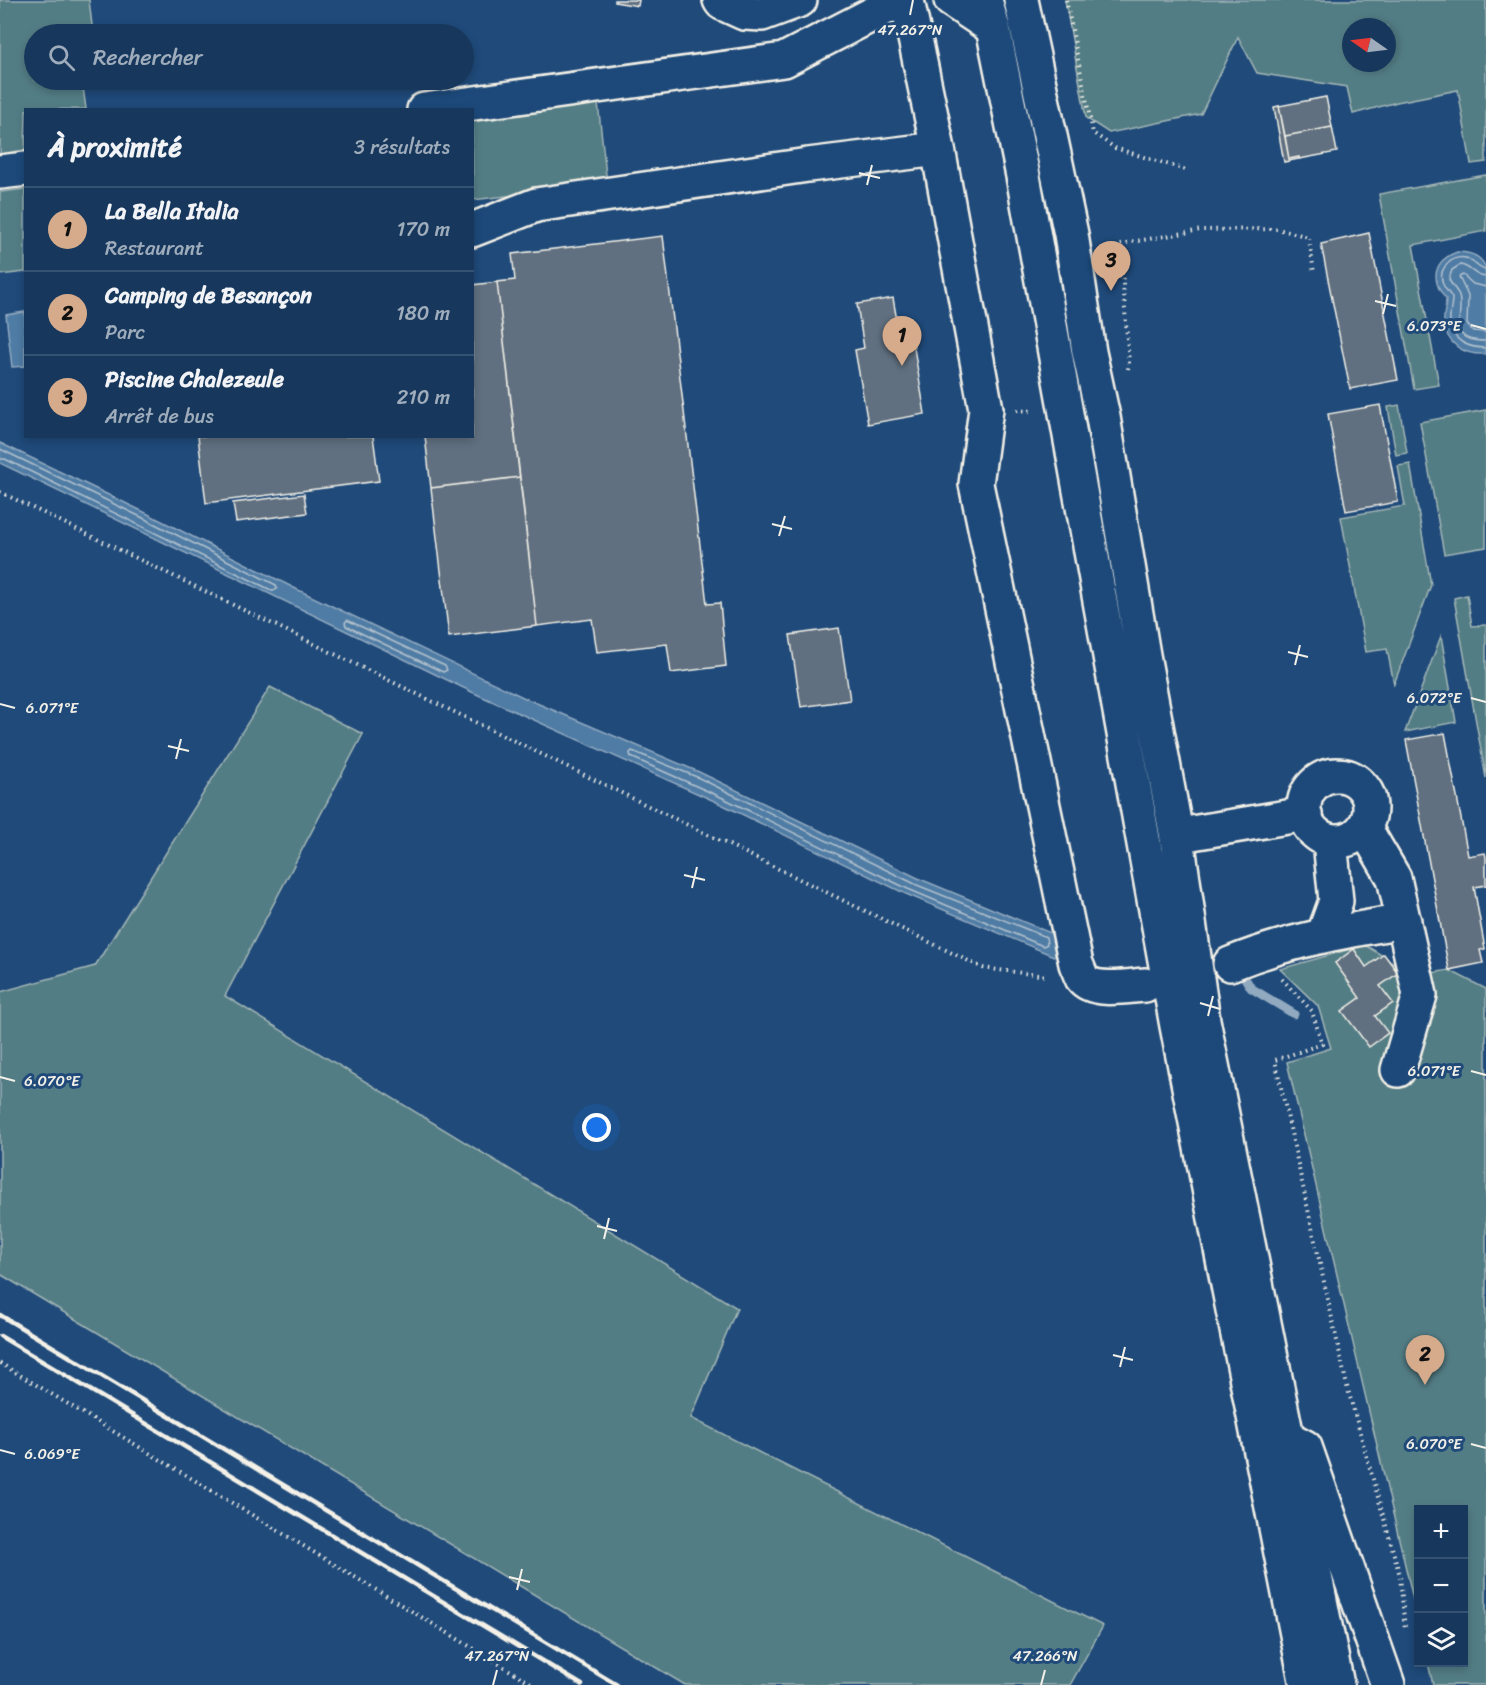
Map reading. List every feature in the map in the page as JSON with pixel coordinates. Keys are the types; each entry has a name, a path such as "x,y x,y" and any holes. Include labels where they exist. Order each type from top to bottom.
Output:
{"main road":[{"path":"720,0 744,14 762,14 800,0"},
{"path":"438,108 784,60 900,0"},
{"path":"907,0 938,149 986,409 976,484 1076,964 1084,980 1097,986 1145,984"},
{"path":"951,0 992,9"},
{"path":"1021,0 1071,234 1089,351 1103,417 1143,656 1177,838 1203,1020 1337,1685"},
{"path":"992,9 1018,67 1034,145 1058,171"},
{"path":"992,9 1179,1037 1307,1685"},
{"path":"474,229 536,205 808,165 938,149"},
{"path":"0,172 24,169"},
{"path":"1110,654 1133,684 1156,820 1177,838"},
{"path":"1331,776 1344,776 1356,781 1365,790 1370,802 1370,815 1364,827 1355,836 1343,841 1330,841 1318,836 1310,826 1305,814 1305,801 1310,790 1320,781 1331,776"},
{"path":"1177,838 1186,834 1305,814"},
{"path":"1364,827 1394,878 1420,995 1398,1070"},
{"path":"1324,934 1336,901 1330,841"},
{"path":"1244,958 1324,934 1404,921"},
{"path":"1286,1437 1305,1447 1388,1685"}],"path":[{"path":"1066,0 1093,133 1115,148 1189,171"},
{"path":"1127,373 1130,363 1120,244 1201,230 1278,229 1309,237 1314,273"},
{"path":"0,492 983,968 1084,980"},
{"path":"1244,958 1312,1011 1322,1044 1275,1060 1347,1386 1400,1576 1406,1639"},
{"path":"0,1363 534,1685"}],"green space":[{"path":"0,0 89,0 92,24 24,24 24,90 83,90 86,108 24,108 24,150 0,154"},
{"path":"1065,0 1486,0 1486,162 1471,164 1458,90 1397,102 1353,114 1347,87 1257,73 1238,37 1201,114 1109,133 1086,118"},
{"path":"598,103 607,184 474,200 474,118"},
{"path":"1486,175 1486,231 1413,245 1439,385 1414,389 1379,194"},
{"path":"24,189 24,272 0,275 0,192"},
{"path":"1399,405 1407,453 1396,455 1388,407"},
{"path":"1486,410 1486,547 1444,554 1420,422"},
{"path":"1410,464 1431,585 1394,684 1387,649 1366,652 1341,517 1405,506 1398,466"},
{"path":"1467,595 1472,626 1486,625 1486,778 1454,598"},
{"path":"1441,636 1456,722 1405,732"},
{"path":"270,687 363,734 225,996 737,1308 691,1418 1103,1626 1070,1685 685,1685 0,1274 0,992 95,966"},
{"path":"1365,945 1415,976 1449,970 1486,989 1486,1685 1433,1685 1429,1667 1468,1667 1468,1505 1414,1505 1414,1603 1287,1062 1331,1048 1318,1006 1280,969"}],"water":[{"path":"1457,252 1474,255 1485,266 1485,354 1470,353 1458,347 1446,331 1444,320 1446,299 1438,285 1436,272 1443,260"},
{"path":"24,312 24,366 12,367 6,315"},
{"path":"0,443 144,512 292,587 527,699 699,772 920,879 1053,934 1056,957 906,894 721,804 474,693 0,463"}],"building":[{"path":"615,0 639,0 638,6 615,2"},
{"path":"1326,97 1332,127 1285,136 1279,106"},
{"path":"1279,106 1289,159 1299,157 1299,159 1284,162 1274,107"},
{"path":"1332,127 1337,152 1289,159 1285,136"},
{"path":"1369,233 1398,380 1350,389 1321,244"},
{"path":"663,236 707,604 720,603 726,666 671,673 667,644 597,652 592,619 537,626 497,282 515,280 512,254"},
{"path":"497,282 520,477 431,488 425,438 474,438 474,285"},
{"path":"893,298 901,344 913,342 925,414 868,424 855,350 864,348 857,304"},
{"path":"1380,405 1398,502 1346,511 1328,414"},
{"path":"198,438 373,438 379,481 206,503"},
{"path":"520,477 537,626 449,637 431,488"},
{"path":"304,494 307,513 236,522 233,503"},
{"path":"839,628 850,700 801,707 790,635"},
{"path":"1445,733 1468,856 1485,853 1486,857 1486,885 1474,887 1485,949 1480,950 1483,963 1449,970 1406,740"},
{"path":"1354,949 1366,967 1384,954 1398,973 1380,986 1393,1003 1375,1016 1388,1033 1369,1047 1342,1011 1360,998 1335,963"}],"waterway":[{"path":"1240,970 1251,988 1294,1014"}],"railway":[{"path":"0,1315 617,1685"},
{"path":"0,1336 582,1685"}],"place":[{"name":"Piscine Chalezeule","path":"1111,291"},
{"name":"La Bella Italia","path":"902,366"},
{"name":"Camping de Besançon","path":"1425,1385"}]}
